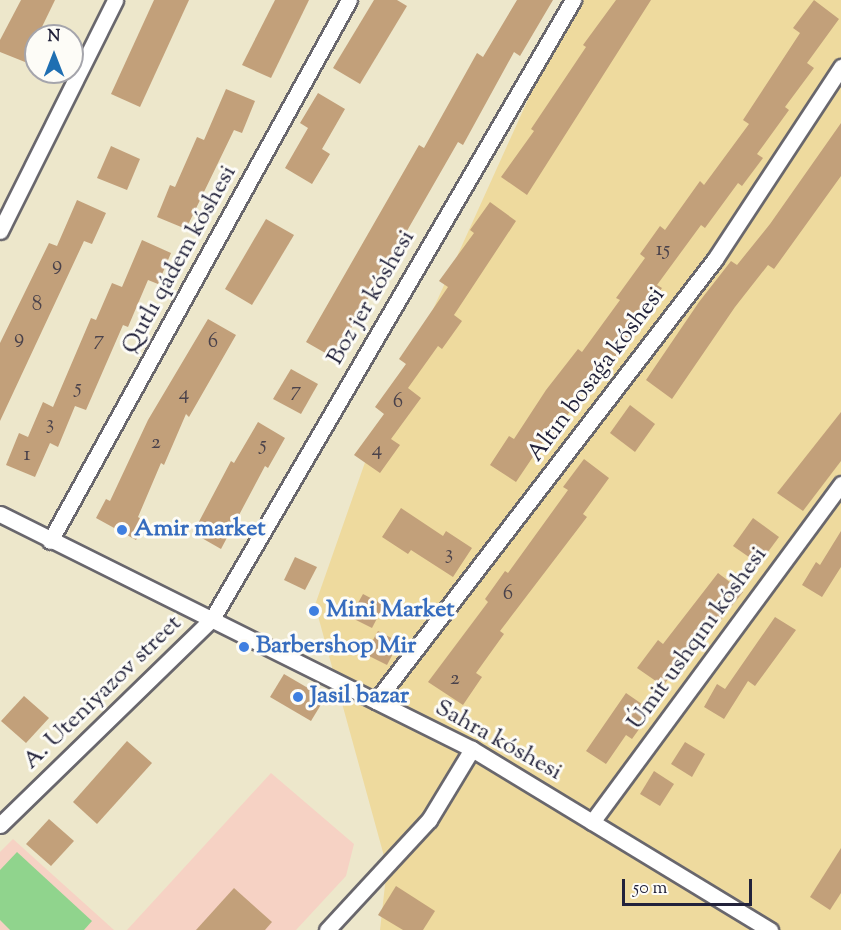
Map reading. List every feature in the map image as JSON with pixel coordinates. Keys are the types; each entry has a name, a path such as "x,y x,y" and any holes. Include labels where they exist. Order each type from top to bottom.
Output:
{"street":[{"path":"0,231 115,0"},
{"name":"Qutlı qádem kóshesi","path":"50,541 349,0"},
{"name":"Boz jer kóshesi","path":"212,619 573,0"},
{"name":"Altın bosaǵa kóshesi","path":"376,701 715,259 841,67"},
{"name":"Úmit ushqını kóshesi","path":"592,822 841,484"},
{"name":"Sahra kóshesi","path":"0,514 50,541 472,749 770,930"},
{"name":"A. Uteniyazov street","path":"0,825 212,619"},
{"path":"327,930 429,820 472,749"}],"shaded area":[{"path":"271,773 354,844 346,876 296,930 127,930"},
{"path":"13,839 114,930 0,930 0,852"}],"green space":[{"path":"17,852 92,921 84,930 10,930 0,920 0,870"}],"sand":[{"path":"573,0 841,0 841,930 380,930 387,867 315,605 369,451"}],"building":[{"path":"21,0 55,0 43,24 24,24 24,62 0,52 0,40"},
{"path":"154,0 189,0 140,107 111,94"},
{"path":"275,0 309,0 271,78 242,65"},
{"path":"374,0 397,0 407,6 360,84 333,68"},
{"path":"517,0 553,0 520,56 514,52 463,145 458,142 334,358 306,342 419,145 424,148 477,53 483,57"},
{"path":"616,0 651,0 527,195 501,177 534,131 531,129 586,47 583,45"},
{"path":"814,0 839,19 807,63 814,68 785,107 789,110 757,154 763,158 742,186 738,183 705,228 701,225 657,285 662,288 633,327 637,330 617,358 613,355 584,396 581,394 554,436 549,433 516,482 490,465 509,436 514,439 546,390 578,349 582,352 620,300 616,298 645,258 640,254 660,226 665,230 700,181 704,185 749,124 743,120 800,33 793,28"},
{"path":"226,89 255,101 242,133 234,130 186,229 157,217 170,185 175,187 197,137 204,140"},
{"path":"318,93 345,109 322,149 330,154 312,184 285,168 308,128 300,123"},
{"path":"841,123 841,176 774,269 768,265 735,307 672,399 646,380 699,302 731,261 737,265 770,224"},
{"path":"111,146 140,159 127,190 97,178"},
{"path":"77,200 106,213 92,244 84,241 0,421 0,343 49,243 57,246"},
{"path":"490,202 516,221 454,315 462,321 442,349 438,346 408,388 421,398 391,439 400,445 380,473 354,455 384,414 375,407 406,364 399,359 448,287 439,281 474,233 470,230"},
{"path":"266,219 294,235 252,305 225,289"},
{"path":"142,240 171,253 158,284 148,280 128,327 123,325 86,410 75,406 58,447 50,443 35,477 6,465 19,433 28,437 43,402 53,407 91,318 96,320 112,283 122,287"},
{"path":"208,319 236,335 189,417 186,414 164,465 161,463 138,517 146,522 136,540 96,518 106,499 110,501 148,420"},
{"path":"291,369 318,384 301,414 273,399"},
{"path":"630,405 655,424 635,452 610,433"},
{"path":"841,412 841,461 803,511 777,493"},
{"path":"258,422 285,438 268,468 265,466 221,549 193,533 231,461 234,463"},
{"path":"584,459 609,478 583,514 587,517 500,631 504,634 476,673 482,677 463,705 428,682 488,602 485,599 505,571 508,573 568,490 563,487"},
{"path":"401,508 443,536 446,531 472,548 453,577 411,550 408,554 382,537"},
{"path":"753,518 779,537 759,564 733,546"},
{"path":"841,531 841,567 822,597 802,585 816,562 820,565"},
{"path":"295,557 317,567 305,590 284,580"},
{"path":"718,573 743,592 694,654 689,651 663,686 637,668 658,640 663,644"},
{"path":"363,594 384,605 372,628 350,617"},
{"path":"775,617 796,630 755,686 748,681 724,719 704,707 717,684 725,689"},
{"path":"378,631 399,642 387,665 365,654"},
{"path":"284,674 325,698 311,721 270,697"},
{"path":"626,693 652,711 632,739 626,735 606,764 586,751"},
{"path":"24,696 49,718 26,743 1,721"},
{"path":"127,741 152,763 97,824 73,802"},
{"path":"685,742 705,754 692,777 671,764"},
{"path":"654,771 674,784 660,806 640,794"},
{"path":"49,819 74,841 51,866 26,844"},
{"path":"841,848 841,893 830,910 810,897"},
{"path":"396,886 435,911 423,930 403,930 378,915"},
{"path":"234,888 272,922 265,930 196,930"}],"place":[{"name":"Amir market","path":"122,530"},
{"name":"Mini Market","path":"314,611"},
{"name":"Barbershop Mir","path":"244,647"},
{"name":"Jasil bazar","path":"298,697"}]}
